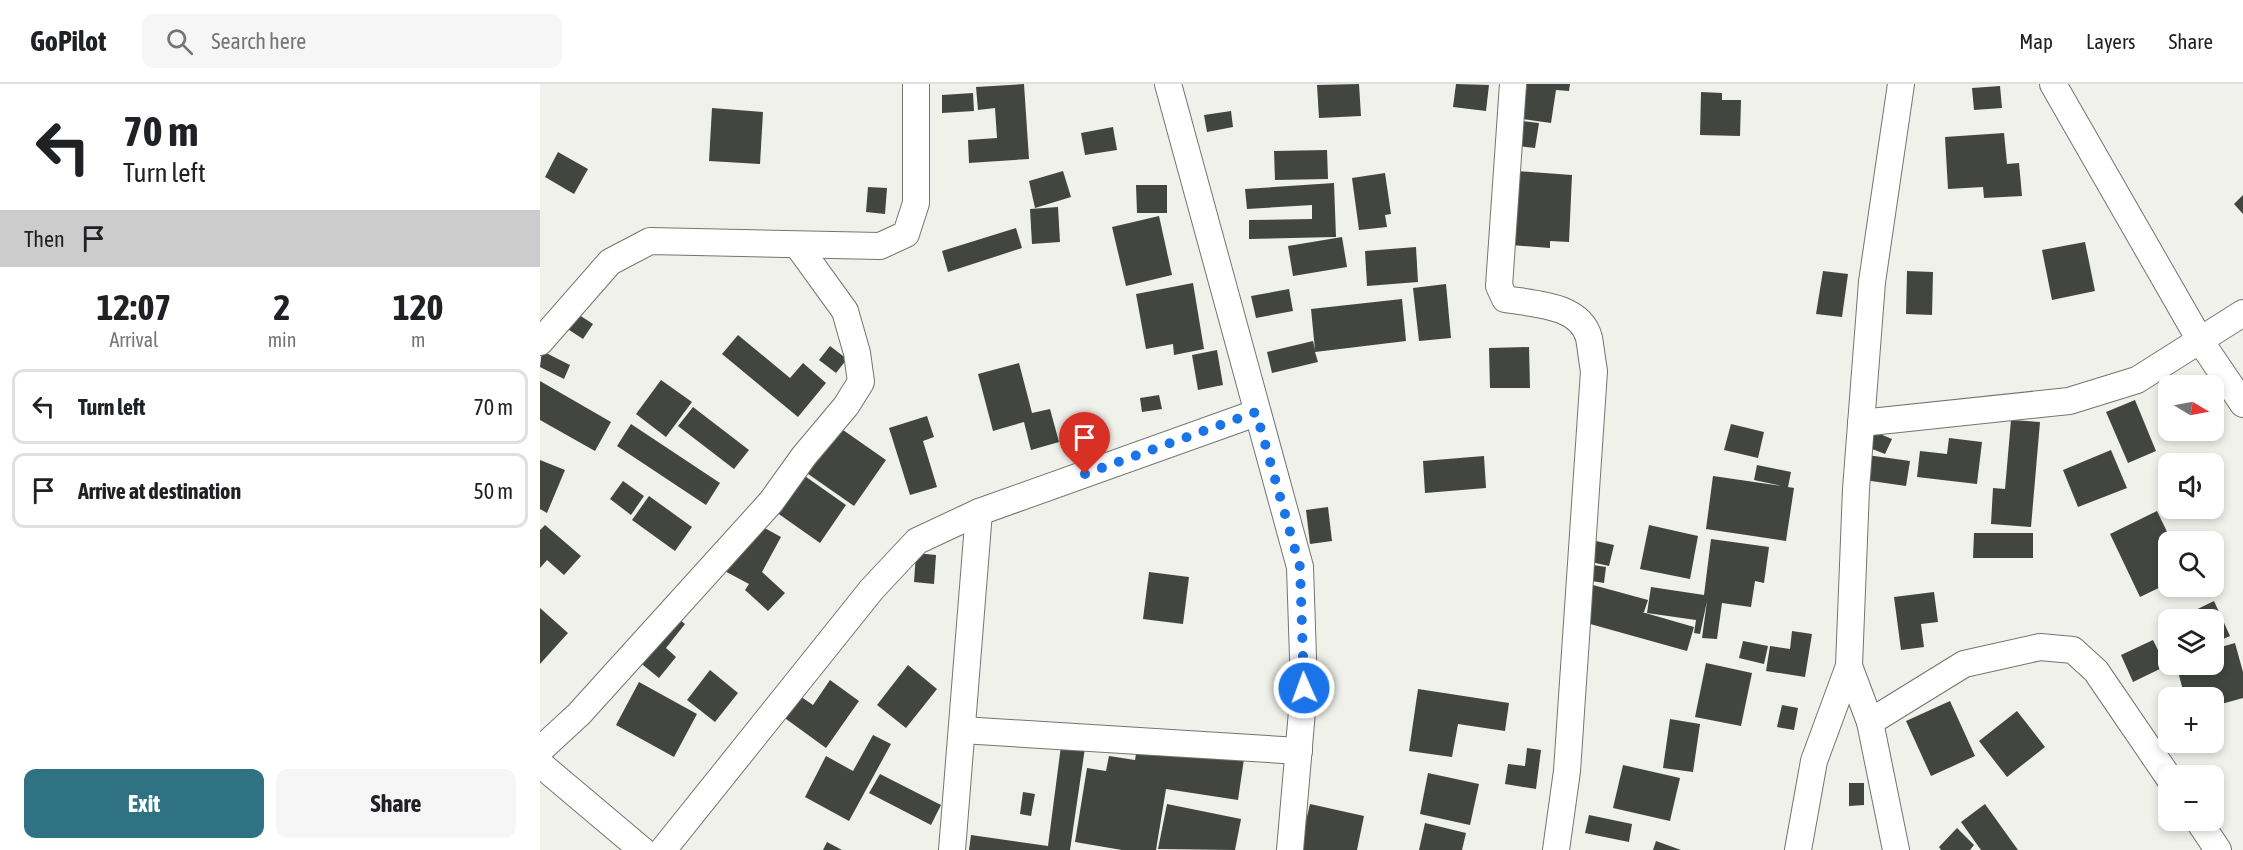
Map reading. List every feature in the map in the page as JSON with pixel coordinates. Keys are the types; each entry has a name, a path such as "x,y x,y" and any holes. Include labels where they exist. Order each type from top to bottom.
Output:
{"street":[{"path":"540,342 610,262 650,241 880,246 906,234 916,203 916,84"},
{"path":"1168,84 1300,567 1304,688 1290,850"},
{"path":"1513,84 1499,286 1505,299 1562,310 1579,320 1588,336 1594,371 1567,771 1556,850"},
{"path":"1798,850 1814,761 1848,666 1861,423 1872,282 1901,84"},
{"path":"2053,84 2201,342 2243,404"},
{"path":"540,750 579,714 771,502 804,456 846,406 861,382 857,353 845,311 798,246"},
{"path":"1861,423 2069,401 2137,380 2201,342 2243,313"},
{"path":"663,850 872,589 917,541 979,512 1256,412"},
{"path":"952,850 979,512"},
{"path":"1870,722 1964,664 2040,647 2073,650 2096,671 2160,765"},
{"path":"1848,666 1870,722 1896,850"},
{"path":"962,730 1299,751"},
{"path":"540,764 642,850"},
{"path":"2205,831 2218,850"}],"building":[{"path":"1024,84 1029,159 969,163 968,140 997,138 995,108 978,110 976,87"},
{"path":"1359,84 1361,116 1319,118 1317,85"},
{"path":"1456,84 1489,85 1486,111 1453,107"},
{"path":"1527,84 1570,84 1569,91 1556,90 1551,123 1522,119"},
{"path":"2000,86 2002,108 1974,110 1972,88"},
{"path":"1701,92 1722,93 1722,100 1741,100 1740,136 1700,135"},
{"path":"973,93 974,111 942,113 942,95"},
{"path":"712,108 763,112 760,164 709,161"},
{"path":"1231,111 1233,127 1207,132 1204,115"},
{"path":"1522,121 1539,123 1535,148 1519,146"},
{"path":"1113,127 1117,150 1085,155 1081,133"},
{"path":"2004,133 2007,164 2019,163 2022,196 1984,198 1983,187 1948,189 1945,137"},
{"path":"1327,150 1328,179 1275,180 1274,151"},
{"path":"558,152 588,169 574,194 545,177"},
{"path":"1063,171 1071,197 1035,208 1029,181"},
{"path":"1516,171 1572,175 1569,242 1550,241 1550,248 1511,245"},
{"path":"1385,173 1391,214 1385,215 1387,227 1359,230 1352,178"},
{"path":"1334,183 1336,237 1249,239 1249,220 1312,219 1312,205 1247,209 1245,189"},
{"path":"1136,185 1167,185 1167,213 1137,213"},
{"path":"868,187 887,188 885,214 866,212"},
{"path":"2243,195 2243,214 2234,204"},
{"path":"1058,207 1060,242 1032,244 1030,209"},
{"path":"1159,216 1172,275 1126,286 1112,227"},
{"path":"1016,228 1022,248 948,272 942,251"},
{"path":"1342,237 1347,267 1293,276 1288,246"},
{"path":"2085,242 2095,291 2052,300 2042,250"},
{"path":"1416,247 1418,282 1367,286 1365,251"},
{"path":"1823,271 1848,274 1842,317 1816,314"},
{"path":"1907,271 1933,272 1932,315 1906,314"},
{"path":"1193,283 1204,349 1174,355 1173,344 1146,349 1136,294"},
{"path":"1446,284 1451,338 1419,341 1413,288"},
{"path":"1289,289 1293,311 1256,318 1251,296"},
{"path":"1402,299 1406,341 1315,352 1318,362 1272,373 1267,352 1313,341 1315,350 1311,309"},
{"path":"573,311 593,324 583,339 563,326"},
{"path":"738,335 790,378 803,363 826,383 798,417 722,354"},
{"path":"830,346 847,359 836,373 819,360"},
{"path":"1529,347 1530,388 1490,388 1489,348"},
{"path":"1217,350 1223,385 1198,390 1192,355"},
{"path":"542,351 570,365 564,379 540,367"},
{"path":"1019,363 1032,413 1050,409 1059,442 1031,450 1024,422 993,431 978,374"},
{"path":"661,380 692,402 666,437 636,414"},
{"path":"540,381 611,422 595,451 540,420"},
{"path":"1159,395 1162,409 1142,412 1140,398"},
{"path":"2135,400 2156,451 2128,463 2106,412"},
{"path":"693,407 749,450 734,469 678,426"},
{"path":"927,416 934,437 923,441 937,487 910,495 889,428"},
{"path":"2011,420 2040,422 2031,527 1991,524 1993,488 2005,489"},
{"path":"833,423 886,460 854,506 801,469"},
{"path":"631,424 720,483 706,505 617,446"},
{"path":"1731,424 1764,432 1758,458 1724,450"},
{"path":"1873,431 1892,439 1885,454 1867,447"},
{"path":"1949,438 1982,442 1977,484 1917,477 1920,451 1947,454"},
{"path":"2111,450 2127,488 2078,507 2063,470"},
{"path":"1867,455 1910,461 1906,486 1864,480"},
{"path":"1484,456 1486,488 1425,493 1423,461"},
{"path":"540,460 565,470 547,513 540,509"},
{"path":"1757,465 1791,472 1788,487 1794,488 1786,541 1706,529 1713,476 1782,486 1754,480"},
{"path":"792,467 846,505 820,543 766,505"},
{"path":"623,481 644,496 631,515 610,499"},
{"path":"649,496 692,527 675,551 632,520"},
{"path":"1328,507 1332,541 1310,544 1306,510"},
{"path":"2157,511 2158,519 2161,519 2167,531 2158,531 2158,588 2140,597 2110,534"},
{"path":"747,518 781,537 762,572 785,593 768,611 745,590 749,584 719,568"},
{"path":"545,525 581,556 564,575 547,560 540,568 540,530"},
{"path":"1649,525 1698,536 1690,579 1640,569"},
{"path":"1974,533 2033,533 2033,558 1973,558"},
{"path":"1711,539 1769,547 1764,583 1755,581 1751,607 1722,603 1717,639 1702,638 1707,601 1700,634 1694,633 1696,620 1647,613 1651,587 1704,595"},
{"path":"1596,541 1614,545 1609,566 1591,562"},
{"path":"916,553 936,555 934,584 914,582"},
{"path":"1587,564 1606,567 1604,583 1585,580"},
{"path":"1149,572 1189,577 1183,624 1143,619"},
{"path":"1593,585 1648,600 1642,612 1694,627 1687,651 1583,622"},
{"path":"1934,592 1938,622 1921,624 1924,647 1901,650 1894,597"},
{"path":"2214,601 2218,609 2198,609"},
{"path":"664,607 685,624 666,648 676,657 659,678 627,652"},
{"path":"540,608 568,633 540,664"},
{"path":"2224,623 2230,636 2224,639"},
{"path":"1792,631 1812,634 1805,677 1766,671 1770,646 1790,649"},
{"path":"2153,640 2158,650 2158,670 2133,682 2121,655"},
{"path":"1743,641 1768,646 1764,664 1739,658"},
{"path":"2235,643 2243,672 2243,698 2224,703 2224,687 2182,687 2179,675 2224,675 2224,646"},
{"path":"1706,663 1752,673 1741,726 1695,717"},
{"path":"908,665 937,689 906,728 877,705"},
{"path":"710,670 738,693 715,722 687,700"},
{"path":"830,680 859,701 826,748 782,716 797,694 813,705"},
{"path":"639,682 697,714 674,757 616,725"},
{"path":"1418,689 1509,703 1505,731 1458,724 1452,757 1409,751"},
{"path":"1950,701 1975,756 1931,776 1906,721"},
{"path":"1782,705 1798,708 1794,730 1777,727"},
{"path":"2017,711 2045,747 2007,777 1979,741"},
{"path":"1670,719 1700,724 1693,772 1663,768"},
{"path":"873,735 891,744 849,821 805,797 826,756 853,771"},
{"path":"1062,738 1086,741 1070,850 969,850 971,835 1048,846"},
{"path":"1138,742 1244,759 1238,800 1166,789 1156,850 1122,850 1075,842 1087,768 1106,771 1109,756 1135,760"},
{"path":"1527,748 1541,750 1536,789 1505,784 1508,764 1525,766"},
{"path":"1623,765 1680,778 1670,821 1613,808"},
{"path":"1428,773 1479,784 1470,825 1420,814"},
{"path":"880,774 941,805 931,825 869,793"},
{"path":"1849,783 1864,783 1864,805 1849,806"},
{"path":"1023,792 1035,794 1031,816 1020,814"},
{"path":"1167,804 1241,819 1235,850 1158,849"},
{"path":"1310,804 1364,816 1357,850 1299,850"},
{"path":"1985,804 2018,850 1981,850 1961,822"},
{"path":"1589,815 1632,824 1629,842 1585,833"},
{"path":"1425,823 1466,833 1462,850 1419,850"},
{"path":"1957,828 1974,845 1970,850 1941,850 1939,847"},
{"path":"1656,841 1681,850 1653,850"},
{"path":"827,842 842,850 823,850"}],"route":[{"path":"1085,474 1256,412 1300,567 1304,688"}]}
